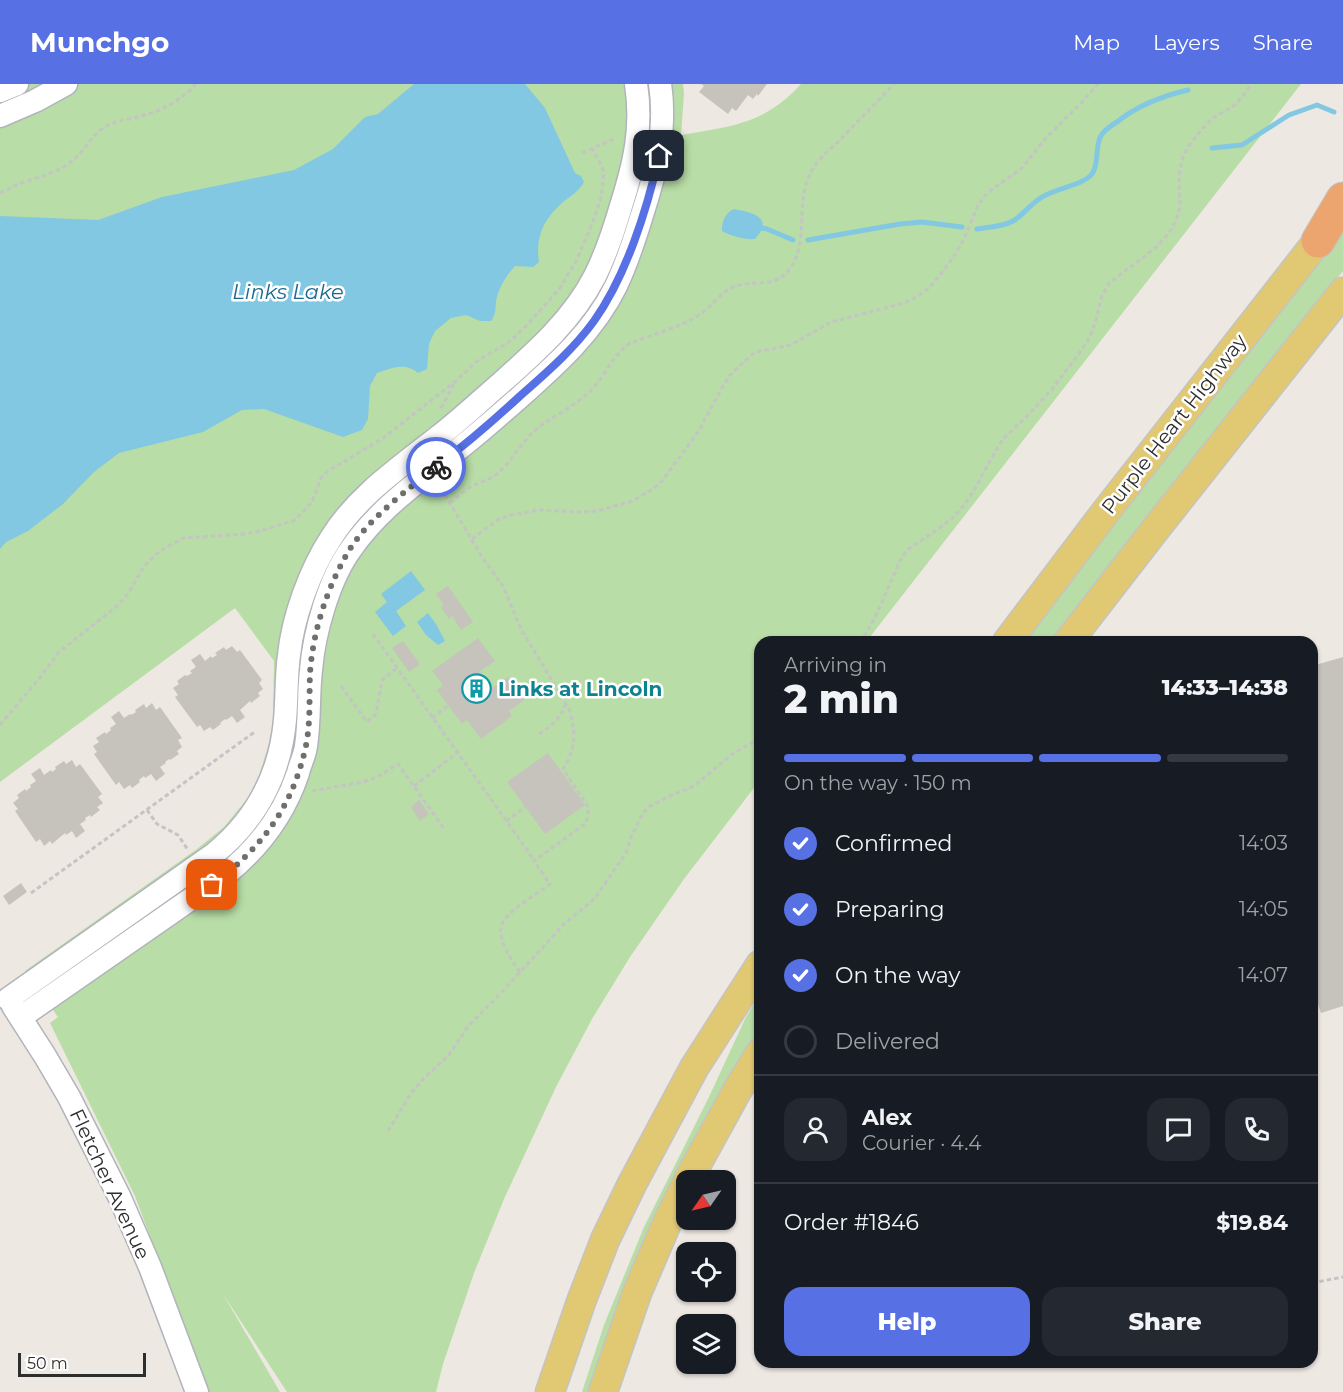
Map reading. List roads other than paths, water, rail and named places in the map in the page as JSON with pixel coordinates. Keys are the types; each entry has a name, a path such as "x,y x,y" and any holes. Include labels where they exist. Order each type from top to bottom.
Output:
{"highway":[{"path":"1318,241 1343,199"}],"main road":[{"name":"Purple Heart Highway","path":"1012,636 1343,208"},
{"path":"1073,636 1343,292"},
{"path":"550,1392 605,1240 632,1184 694,1068 754,974"},
{"path":"694,1170 754,1063"},
{"path":"603,1392 637,1293 676,1205"}],"street":[{"path":"0,91 17,84"},
{"path":"0,116 35,102 66,84"},
{"path":"4,993 57,978 186,903 235,867 259,843 279,815 293,787 306,749 310,672 316,632 334,580 349,551 365,531 402,495 473,438 546,374 583,336 615,286 627,188 637,150 639,129 636,84"},
{"path":"21,1017 57,978 214,854 241,829 259,804 274,773 282,744 286,717 289,654 297,617 314,569 331,538 352,510 387,477 459,420 530,357 565,321 595,276 620,246 649,194 659,156 662,130 660,84"},
{"path":"484,397 499,415"},
{"path":"331,538 349,551"},
{"name":"Fletcher Avenue","path":"4,993 69,1097 119,1196 150,1267 197,1392"}],"water":[{"name":"Links Lake","path":"414,84 525,84 545,108 575,173 581,176 584,182 577,191 556,208 542,229 538,244 539,262 533,267 515,266 502,284 491,321 480,321 466,315 451,318 435,331 429,344 427,369 418,373 408,368 398,367 377,373 370,386 368,419 362,430 343,437 264,409 242,410 203,432 119,453 94,472 63,504 28,531 6,542 0,549 0,216 98,220 162,197 294,170 333,149 365,117 378,114"},
{"path":"734,209 754,214 762,221 761,232 755,239 738,237 722,231 725,218"},
{"path":"411,571 425,590 396,611 406,626 393,636 375,612 387,602 381,594"},
{"path":"428,613 445,641 438,645 426,635 417,622"}],"waterway":[{"path":"977,229 1009,223 1041,198 1088,178 1096,165 1100,138 1107,129 1142,106 1188,90"},
{"path":"1212,148 1242,145 1289,115 1317,105 1334,112"},
{"path":"808,240 922,222 962,227"},
{"path":"757,227 793,240"}],"place":[{"name":"Links at Lincoln","path":"477,689"}]}
